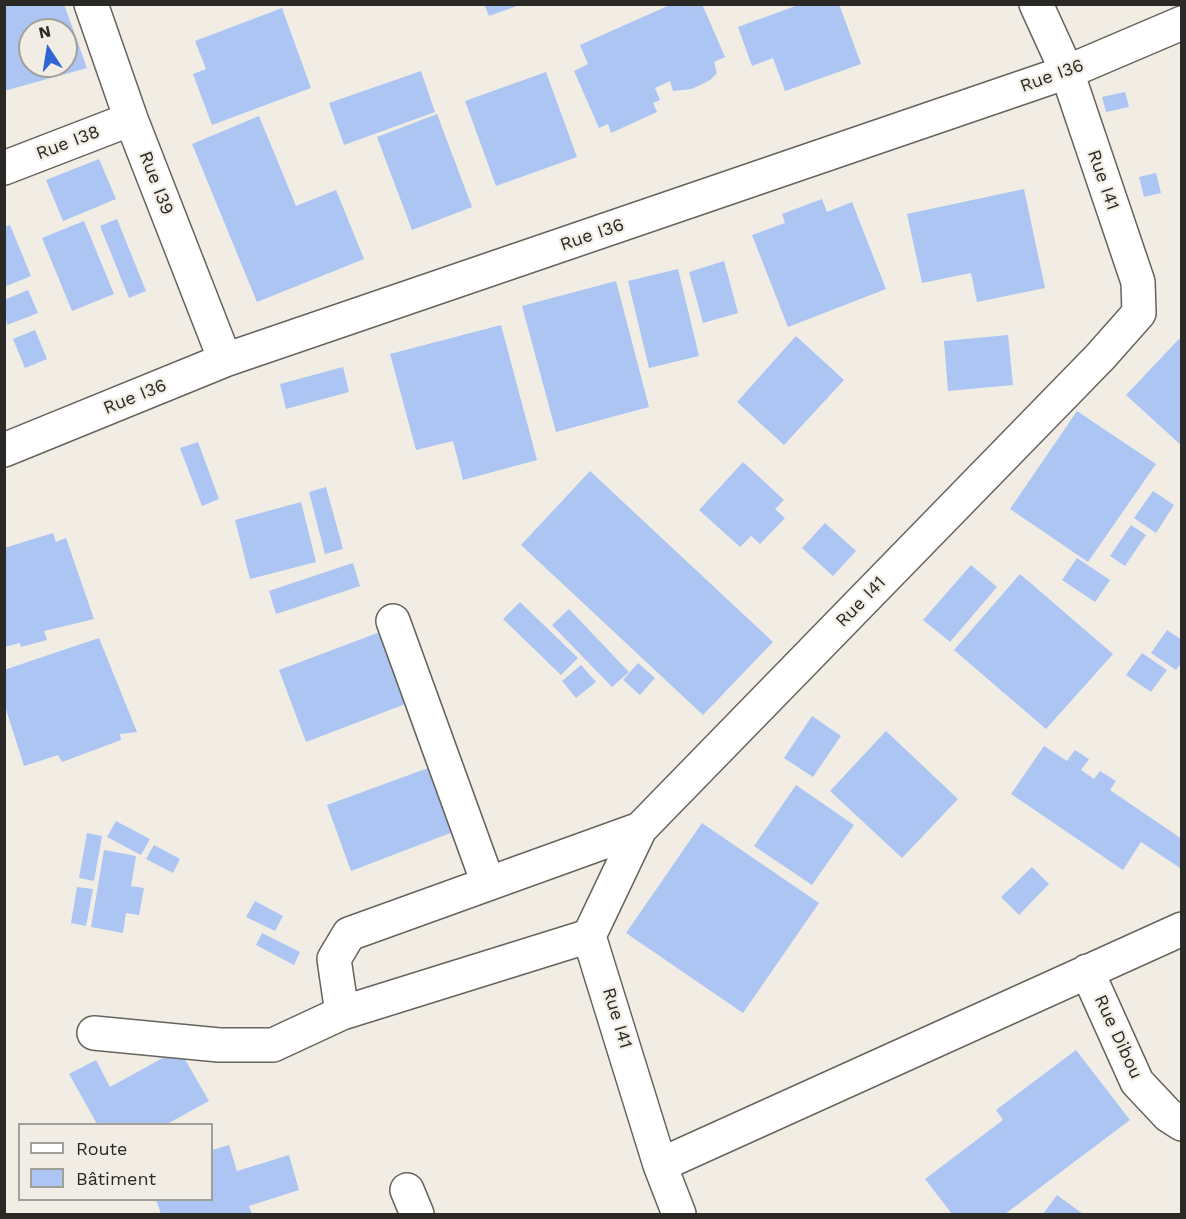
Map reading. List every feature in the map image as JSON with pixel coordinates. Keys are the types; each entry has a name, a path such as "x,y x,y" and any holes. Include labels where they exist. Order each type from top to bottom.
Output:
{"street":[{"name":"Rue I39","path":"91,4 131,119 225,360"},
{"name":"Rue I41","path":"679,1215 660,1165 590,936 640,829 1100,357 1139,313 1138,282 1067,72 1036,4"},
{"name":"Rue I36","path":"4,450 225,360 1067,72 1182,22"},
{"name":"Rue I38","path":"4,168 131,119"},
{"path":"393,621 488,883"},
{"path":"342,1013 334,959 349,934 640,829"},
{"path":"660,1165 1182,929"},
{"path":"94,1033 219,1045 273,1045 342,1013 590,936"},
{"name":"Rue Dibou","path":"1087,971 1137,1082 1168,1114 1182,1124"}],"building":[{"path":"4,4 64,4 69,18 18,18 18,78 51,78 4,91"},
{"path":"484,4 520,4 520,5 489,16"},
{"path":"672,4 702,4 725,57 714,62 717,73 710,80 692,89 673,91 670,81 655,88 660,100 653,103 657,112 611,133 608,124 599,128 574,71 588,64 580,45"},
{"path":"801,4 839,4 861,64 785,91 773,58 752,66 738,27"},
{"path":"282,8 311,88 212,125 193,74 206,69 195,41"},
{"path":"78,43 87,68 78,70"},
{"path":"421,71 435,112 344,145 329,103"},
{"path":"546,72 577,157 496,186 465,101"},
{"path":"1125,92 1129,107 1106,112 1102,97"},
{"path":"437,114 472,207 412,230 377,137"},
{"path":"259,116 296,206 336,190 364,259 257,302 192,144"},
{"path":"99,159 116,199 63,221 46,180"},
{"path":"1156,173 1161,193 1144,197 1139,177"},
{"path":"1024,189 1045,288 977,302 971,273 922,283 907,214"},
{"path":"822,199 827,212 852,202 886,289 788,327 752,235 785,223 782,214"},
{"path":"117,219 146,291 129,298 100,226"},
{"path":"84,221 114,294 72,311 42,238"},
{"path":"10,225 31,276 4,287 4,227"},
{"path":"724,261 738,313 703,323 689,272"},
{"path":"678,269 699,356 649,368 628,281"},
{"path":"616,281 649,407 556,432 522,306"},
{"path":"28,290 38,313 7,325 4,300"},
{"path":"501,325 537,460 463,480 453,441 416,450 390,354"},
{"path":"35,330 47,359 25,368 13,339"},
{"path":"1008,335 1013,385 948,391 944,341"},
{"path":"796,336 844,380 784,445 737,402"},
{"path":"1179,339 1182,341 1182,446 1126,395"},
{"path":"343,367 349,392 286,409 280,384"},
{"path":"1077,411 1156,464 1088,562 1010,509"},
{"path":"198,442 219,499 202,506 180,448"},
{"path":"743,462 784,500 775,509 785,518 760,544 751,536 740,547 699,510"},
{"path":"590,471 773,642 703,715 521,545"},
{"path":"326,487 343,549 325,554 309,492"},
{"path":"1153,491 1174,505 1156,533 1134,518"},
{"path":"301,502 316,562 250,579 235,520"},
{"path":"825,523 856,551 833,576 802,548"},
{"path":"1131,525 1146,535 1125,566 1110,556"},
{"path":"53,533 56,542 66,538 94,619 44,631 47,640 21,647 20,643 4,647 4,548"},
{"path":"1077,558 1110,580 1095,602 1062,580"},
{"path":"353,563 360,586 276,614 269,591"},
{"path":"971,565 997,587 950,642 923,620"},
{"path":"1020,574 1113,654 1046,729 954,650"},
{"path":"520,602 578,658 561,675 503,619"},
{"path":"569,609 629,672 612,687 552,625"},
{"path":"1167,630 1182,640 1182,662 1176,670 1151,653"},
{"path":"380,632 408,703 306,742 279,670"},
{"path":"99,638 137,732 120,734 121,740 62,762 58,755 24,766 4,703 4,670"},
{"path":"1142,653 1167,670 1151,692 1126,675"},
{"path":"638,663 655,678 640,695 623,680"},
{"path":"581,665 596,682 576,698 562,681"},
{"path":"812,716 841,736 813,777 784,758"},
{"path":"886,731 958,799 902,858 830,791"},
{"path":"1044,746 1067,761 1075,750 1089,759 1081,770 1094,779 1100,771 1116,781 1110,790 1182,839 1180,868 1141,842 1123,870 1011,794"},
{"path":"428,768 453,832 351,871 327,805"},
{"path":"796,785 854,825 812,885 754,846"},
{"path":"116,821 150,839 141,855 107,837"},
{"path":"702,823 819,903 743,1013 626,933"},
{"path":"87,833 102,836 94,881 79,878"},
{"path":"154,845 180,859 173,873 146,859"},
{"path":"104,850 136,856 131,886 144,888 139,915 126,913 123,933 91,927"},
{"path":"1032,867 1049,884 1019,915 1001,897"},
{"path":"77,887 93,889 86,926 71,923"},
{"path":"255,901 283,916 275,931 246,917"},
{"path":"262,933 300,952 294,965 256,945"},
{"path":"179,1049 209,1101 169,1123 96,1123 69,1074 96,1060 110,1087"},
{"path":"1076,1050 1130,1120 1005,1214 952,1214 925,1179 1003,1120 996,1110"},
{"path":"229,1145 237,1171 289,1155 299,1190 249,1206 252,1214 161,1214 156,1201 213,1201 213,1150"},
{"path":"1057,1195 1083,1214 1043,1214"}]}
